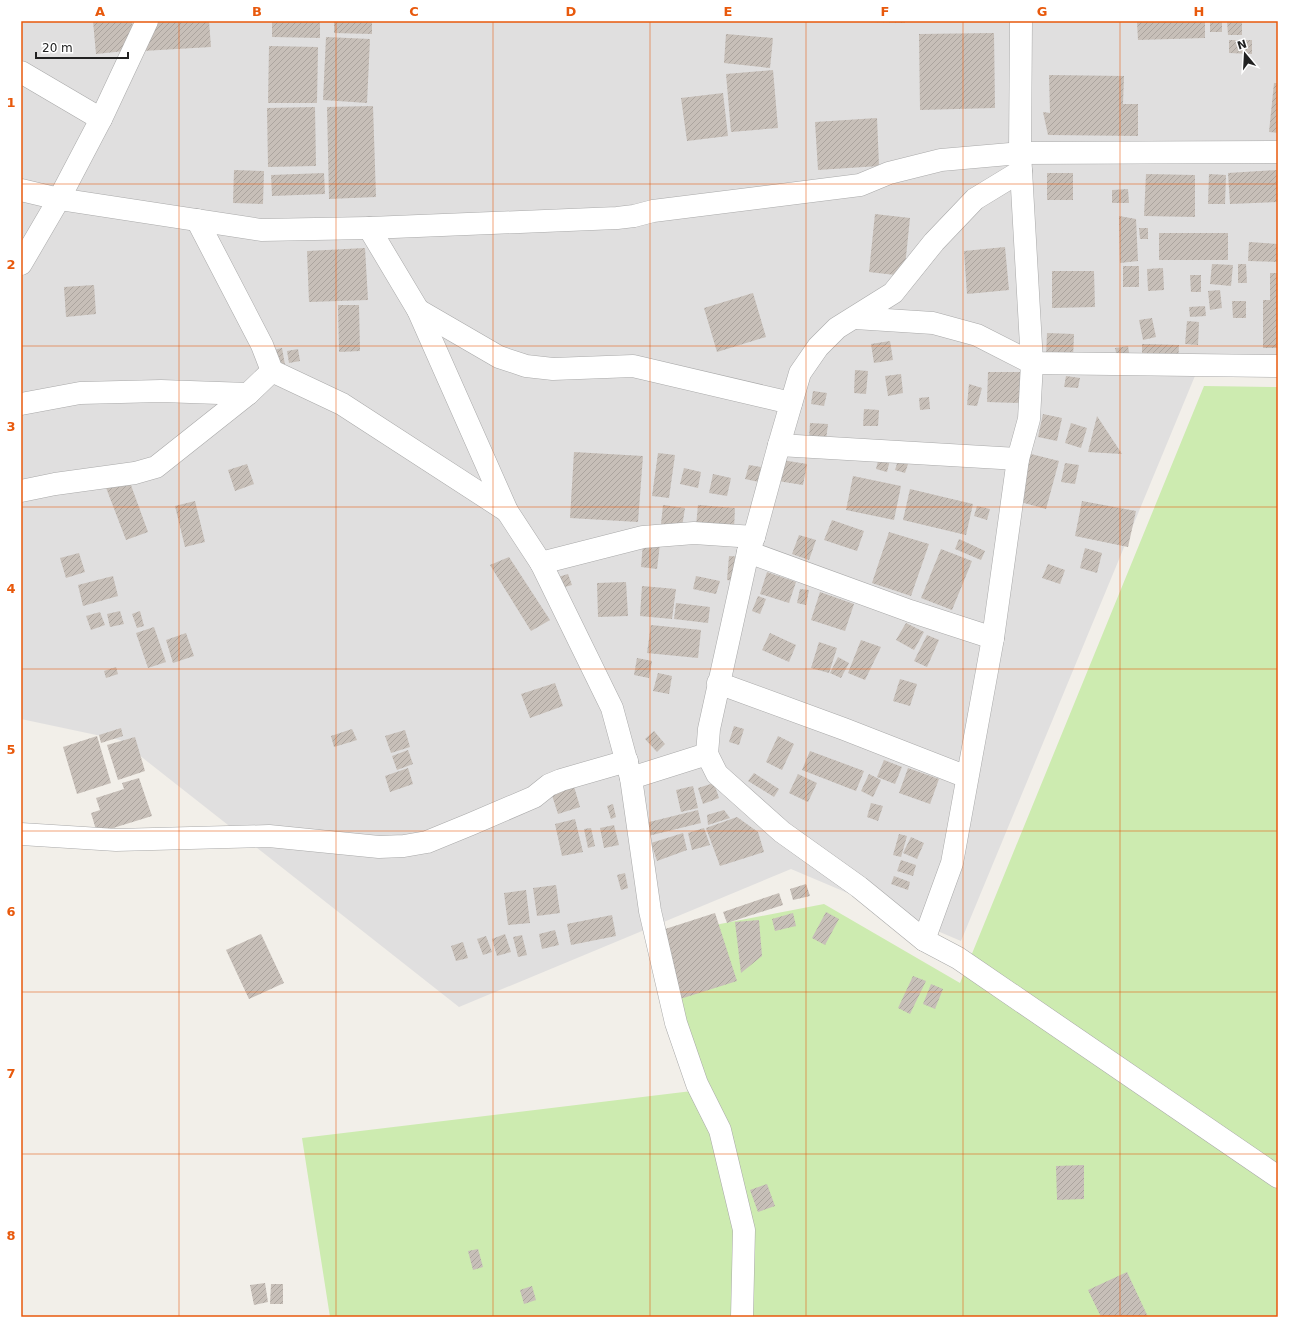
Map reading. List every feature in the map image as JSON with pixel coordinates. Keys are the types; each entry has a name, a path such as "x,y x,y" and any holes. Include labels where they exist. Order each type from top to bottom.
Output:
{"street":[{"path":"21,264 101,119 147,21"},
{"path":"924,940 952,863 993,638 1018,459 1029,419 1032,363 1020,162 1021,21"},
{"path":"21,72 101,119"},
{"path":"21,190 58,199 261,230 369,228 629,217 653,211 860,185 889,173 941,160 1020,162 1278,152"},
{"path":"1020,162 975,199 934,242 893,293 837,328 818,347 800,373 778,445 751,544 708,729 707,754 717,774 782,832 859,887 924,940 964,963 1278,1177"},
{"path":"197,220 262,345 272,371 342,404 507,511"},
{"path":"369,228 418,310 507,511 541,563 612,708 629,769 650,911 676,1023 697,1084 720,1130 744,1230 742,1317"},
{"path":"418,310 499,357 526,366 553,369 632,366 791,403"},
{"path":"855,318 933,323 978,335 1032,363 1278,366"},
{"path":"21,491 56,484 135,474 156,467 248,394 272,371"},
{"path":"21,404 80,392 161,391 248,394"},
{"path":"778,445 1018,459"},
{"path":"541,563 643,537 694,533 751,544 910,611 993,638"},
{"path":"718,683 844,729 968,777"},
{"path":"21,834 116,840 269,836 379,847 404,846 427,842 478,821 534,797 549,785 561,780 707,754"}],"shaded area":[{"path":"21,21 1278,21 1278,369 1197,371 961,941 791,869 459,1007 120,740 21,719"}],"green space":[{"path":"1204,386 1278,387 1278,1317 330,1317 302,1138 692,1091 663,935 824,904 960,983"}],"building":[{"path":"93,21 132,21 135,50 96,54"},
{"path":"142,21 209,21 211,47 143,51"},
{"path":"272,21 320,21 320,38 272,37"},
{"path":"334,21 372,21 372,34 334,33"},
{"path":"905,21 905,23 868,22"},
{"path":"1205,21 1205,38 1138,40 1137,22"},
{"path":"1210,21 1222,21 1222,32 1210,32"},
{"path":"1227,21 1242,21 1242,35 1228,35"},
{"path":"994,33 995,108 920,110 919,34"},
{"path":"726,34 773,38 770,68 724,63"},
{"path":"326,37 370,39 367,103 323,100"},
{"path":"1229,40 1252,40 1252,54 1229,53"},
{"path":"269,46 318,47 317,103 268,103"},
{"path":"773,70 778,128 731,132 726,74"},
{"path":"1049,75 1124,76 1123,104 1138,104 1138,136 1048,135 1043,112 1050,113"},
{"path":"1274,83 1278,83 1278,133 1269,132"},
{"path":"723,93 728,136 687,141 681,98"},
{"path":"373,106 376,197 329,199 327,107"},
{"path":"315,107 316,166 268,167 267,108"},
{"path":"877,118 879,166 818,170 815,122"},
{"path":"234,170 264,171 263,204 233,203"},
{"path":"1278,170 1278,202 1230,204 1228,173"},
{"path":"324,173 325,194 272,196 271,175"},
{"path":"1047,173 1073,173 1073,200 1047,200"},
{"path":"1146,174 1195,175 1195,217 1144,216"},
{"path":"1209,174 1226,175 1225,204 1208,204"},
{"path":"1128,189 1129,203 1112,203 1112,190"},
{"path":"875,214 910,218 904,276 869,272"},
{"path":"1119,216 1136,219 1138,261 1120,263"},
{"path":"1139,228 1148,228 1148,239 1140,239"},
{"path":"1159,233 1228,233 1228,260 1159,260"},
{"path":"1249,242 1278,244 1278,262 1248,261"},
{"path":"1005,247 1009,290 967,294 964,251"},
{"path":"365,248 368,300 309,302 307,251"},
{"path":"1212,264 1233,265 1231,286 1210,284"},
{"path":"1238,264 1246,264 1247,283 1238,283"},
{"path":"1123,266 1139,266 1139,287 1123,287"},
{"path":"1163,268 1164,290 1148,291 1147,269"},
{"path":"1052,271 1094,271 1095,307 1052,308"},
{"path":"1270,273 1278,273 1278,348 1263,348 1263,300 1270,300"},
{"path":"1190,275 1201,275 1201,292 1191,292"},
{"path":"94,285 96,314 66,317 64,287"},
{"path":"1220,290 1222,308 1210,310 1208,291"},
{"path":"753,293 766,337 717,352 704,308"},
{"path":"1232,301 1246,301 1246,318 1233,318"},
{"path":"338,305 359,305 360,351 339,352"},
{"path":"1205,306 1206,316 1190,317 1189,307"},
{"path":"1152,318 1156,337 1143,340 1139,320"},
{"path":"1187,321 1199,322 1198,345 1185,344"},
{"path":"1047,333 1074,334 1073,358 1046,357"},
{"path":"890,341 893,360 874,363 871,344"},
{"path":"1142,344 1179,345 1178,363 1142,361"},
{"path":"1128,346 1130,359 1118,361 1115,348"},
{"path":"282,348 285,365 275,366 273,350"},
{"path":"298,349 300,361 289,363 287,351"},
{"path":"855,370 868,371 866,394 854,393"},
{"path":"988,372 1021,372 1021,403 987,402"},
{"path":"901,374 903,393 888,396 885,376"},
{"path":"1066,376 1080,378 1078,388 1064,387"},
{"path":"969,384 982,388 977,406 967,405"},
{"path":"813,391 827,393 824,406 811,404"},
{"path":"929,397 930,409 920,410 919,398"},
{"path":"864,409 879,410 878,426 863,426"},
{"path":"1043,414 1062,418 1057,441 1038,437"},
{"path":"1097,416 1122,454 1088,452"},
{"path":"810,423 828,424 826,440 809,439"},
{"path":"1071,423 1087,428 1081,448 1065,443"},
{"path":"574,452 643,456 638,522 570,518"},
{"path":"658,453 675,455 669,498 652,496"},
{"path":"880,453 891,456 887,472 876,469"},
{"path":"900,454 910,458 905,473 895,470"},
{"path":"1031,454 1059,461 1046,509 1017,501"},
{"path":"782,460 807,464 803,485 778,481"},
{"path":"1065,463 1079,465 1075,484 1061,482"},
{"path":"247,464 254,484 235,491 228,470"},
{"path":"749,465 761,467 759,482 745,479"},
{"path":"684,468 701,472 698,488 680,484"},
{"path":"713,474 731,478 727,496 709,493"},
{"path":"853,476 901,486 894,520 846,510"},
{"path":"128,477 148,532 126,540 105,485"},
{"path":"910,489 973,504 966,535 903,520"},
{"path":"195,501 205,542 185,547 175,506"},
{"path":"1082,501 1136,511 1128,547 1075,536"},
{"path":"663,505 685,508 682,527 661,524"},
{"path":"698,505 735,508 734,529 696,526"},
{"path":"977,506 990,509 987,520 974,516"},
{"path":"832,520 864,531 857,551 824,540"},
{"path":"889,532 929,544 911,596 872,583"},
{"path":"799,535 816,540 809,560 792,554"},
{"path":"959,539 985,551 981,560 955,549"},
{"path":"643,543 660,544 657,569 641,567"},
{"path":"1085,548 1102,553 1097,573 1080,568"},
{"path":"941,549 972,561 952,610 921,598"},
{"path":"79,553 85,572 66,578 60,558"},
{"path":"729,556 744,557 741,582 727,580"},
{"path":"509,557 550,620 531,631 490,565"},
{"path":"1048,564 1065,570 1060,584 1042,578"},
{"path":"767,572 796,582 789,603 760,594"},
{"path":"568,574 572,585 561,588 558,577"},
{"path":"113,576 118,596 83,606 78,585"},
{"path":"696,576 720,581 716,594 693,589"},
{"path":"626,582 628,616 598,617 597,583"},
{"path":"642,586 676,589 672,619 640,616"},
{"path":"800,589 809,590 806,605 797,603"},
{"path":"820,592 854,604 845,631 811,620"},
{"path":"758,596 766,599 760,614 752,611"},
{"path":"676,603 710,607 708,623 674,619"},
{"path":"120,611 124,624 110,627 107,614"},
{"path":"140,611 144,626 137,628 132,614"},
{"path":"100,612 105,625 91,630 86,616"},
{"path":"906,623 924,632 914,650 896,640"},
{"path":"651,625 701,630 698,658 647,653"},
{"path":"154,627 166,662 148,668 136,633"},
{"path":"186,633 194,656 173,663 166,640"},
{"path":"770,633 796,645 789,662 762,650"},
{"path":"927,635 939,640 927,667 914,661"},
{"path":"861,640 881,647 865,680 848,673"},
{"path":"819,642 837,648 829,673 811,668"},
{"path":"838,657 849,663 841,678 830,673"},
{"path":"637,658 652,661 649,678 634,675"},
{"path":"116,667 118,674 106,678 104,671"},
{"path":"658,673 672,676 669,694 653,691"},
{"path":"900,679 917,684 910,706 893,701"},
{"path":"555,683 563,706 530,718 521,694"},
{"path":"734,726 744,729 739,745 729,742"},
{"path":"121,728 123,736 101,743 99,735"},
{"path":"352,729 357,740 334,747 331,736"},
{"path":"405,730 410,747 391,753 385,736"},
{"path":"654,731 665,744 657,752 645,739"},
{"path":"97,736 111,783 77,794 63,747"},
{"path":"778,736 794,744 782,770 766,762"},
{"path":"135,737 145,771 118,780 107,745"},
{"path":"408,750 413,764 397,770 392,756"},
{"path":"810,751 864,771 856,791 802,770"},
{"path":"884,760 902,767 895,784 877,777"},
{"path":"408,768 413,784 390,792 385,776"},
{"path":"908,768 939,779 930,804 899,793"},
{"path":"754,773 779,789 774,797 748,781"},
{"path":"798,774 817,783 808,802 789,793"},
{"path":"869,774 881,780 873,797 861,791"},
{"path":"139,778 152,816 97,833 91,813 100,810 96,798 124,789 122,783"},
{"path":"573,783 580,807 558,814 550,789"},
{"path":"714,783 719,798 703,804 698,788"},
{"path":"693,786 698,808 681,812 676,790"},
{"path":"871,803 883,806 878,821 867,817"},
{"path":"613,804 616,817 611,819 607,806"},
{"path":"698,810 701,823 648,836 645,823"},
{"path":"724,810 730,818 708,825 707,815"},
{"path":"737,817 758,832 764,852 720,866 706,828"},
{"path":"575,819 583,852 562,856 555,824"},
{"path":"614,825 619,845 604,848 600,828"},
{"path":"591,828 595,846 588,848 584,829"},
{"path":"704,828 710,845 692,850 688,833"},
{"path":"683,833 687,850 657,861 651,843"},
{"path":"899,834 907,836 901,857 893,855"},
{"path":"911,837 924,843 917,859 903,853"},
{"path":"901,860 916,865 913,876 897,871"},
{"path":"625,873 628,888 621,890 617,875"},
{"path":"894,876 910,882 908,890 891,884"},
{"path":"806,884 810,896 793,900 790,889"},
{"path":"556,885 560,913 537,916 533,888"},
{"path":"526,890 530,923 508,925 504,893"},
{"path":"779,893 783,905 727,923 723,912"},
{"path":"826,912 839,919 825,945 812,938"},
{"path":"715,913 737,981 680,999 659,931"},
{"path":"793,913 796,926 775,931 772,919"},
{"path":"612,915 616,936 571,945 567,924"},
{"path":"759,920 762,956 741,973 735,922"},
{"path":"555,930 559,945 542,949 539,934"},
{"path":"261,934 284,983 249,999 226,950"},
{"path":"505,934 511,952 497,956 492,939"},
{"path":"522,935 527,955 518,957 513,937"},
{"path":"486,936 492,952 483,955 477,939"},
{"path":"463,942 468,958 456,961 451,946"},
{"path":"913,976 926,981 910,1014 898,1008"},
{"path":"931,984 943,989 935,1009 923,1004"},
{"path":"1084,1165 1084,1199 1057,1200 1056,1166"},
{"path":"767,1184 775,1206 758,1212 750,1190"},
{"path":"478,1249 483,1267 473,1270 468,1251"},
{"path":"1127,1272 1148,1317 1101,1317 1088,1290"},
{"path":"265,1283 268,1302 254,1305 250,1285"},
{"path":"271,1284 283,1284 283,1304 270,1304"},
{"path":"532,1286 536,1300 524,1304 520,1290"}]}
